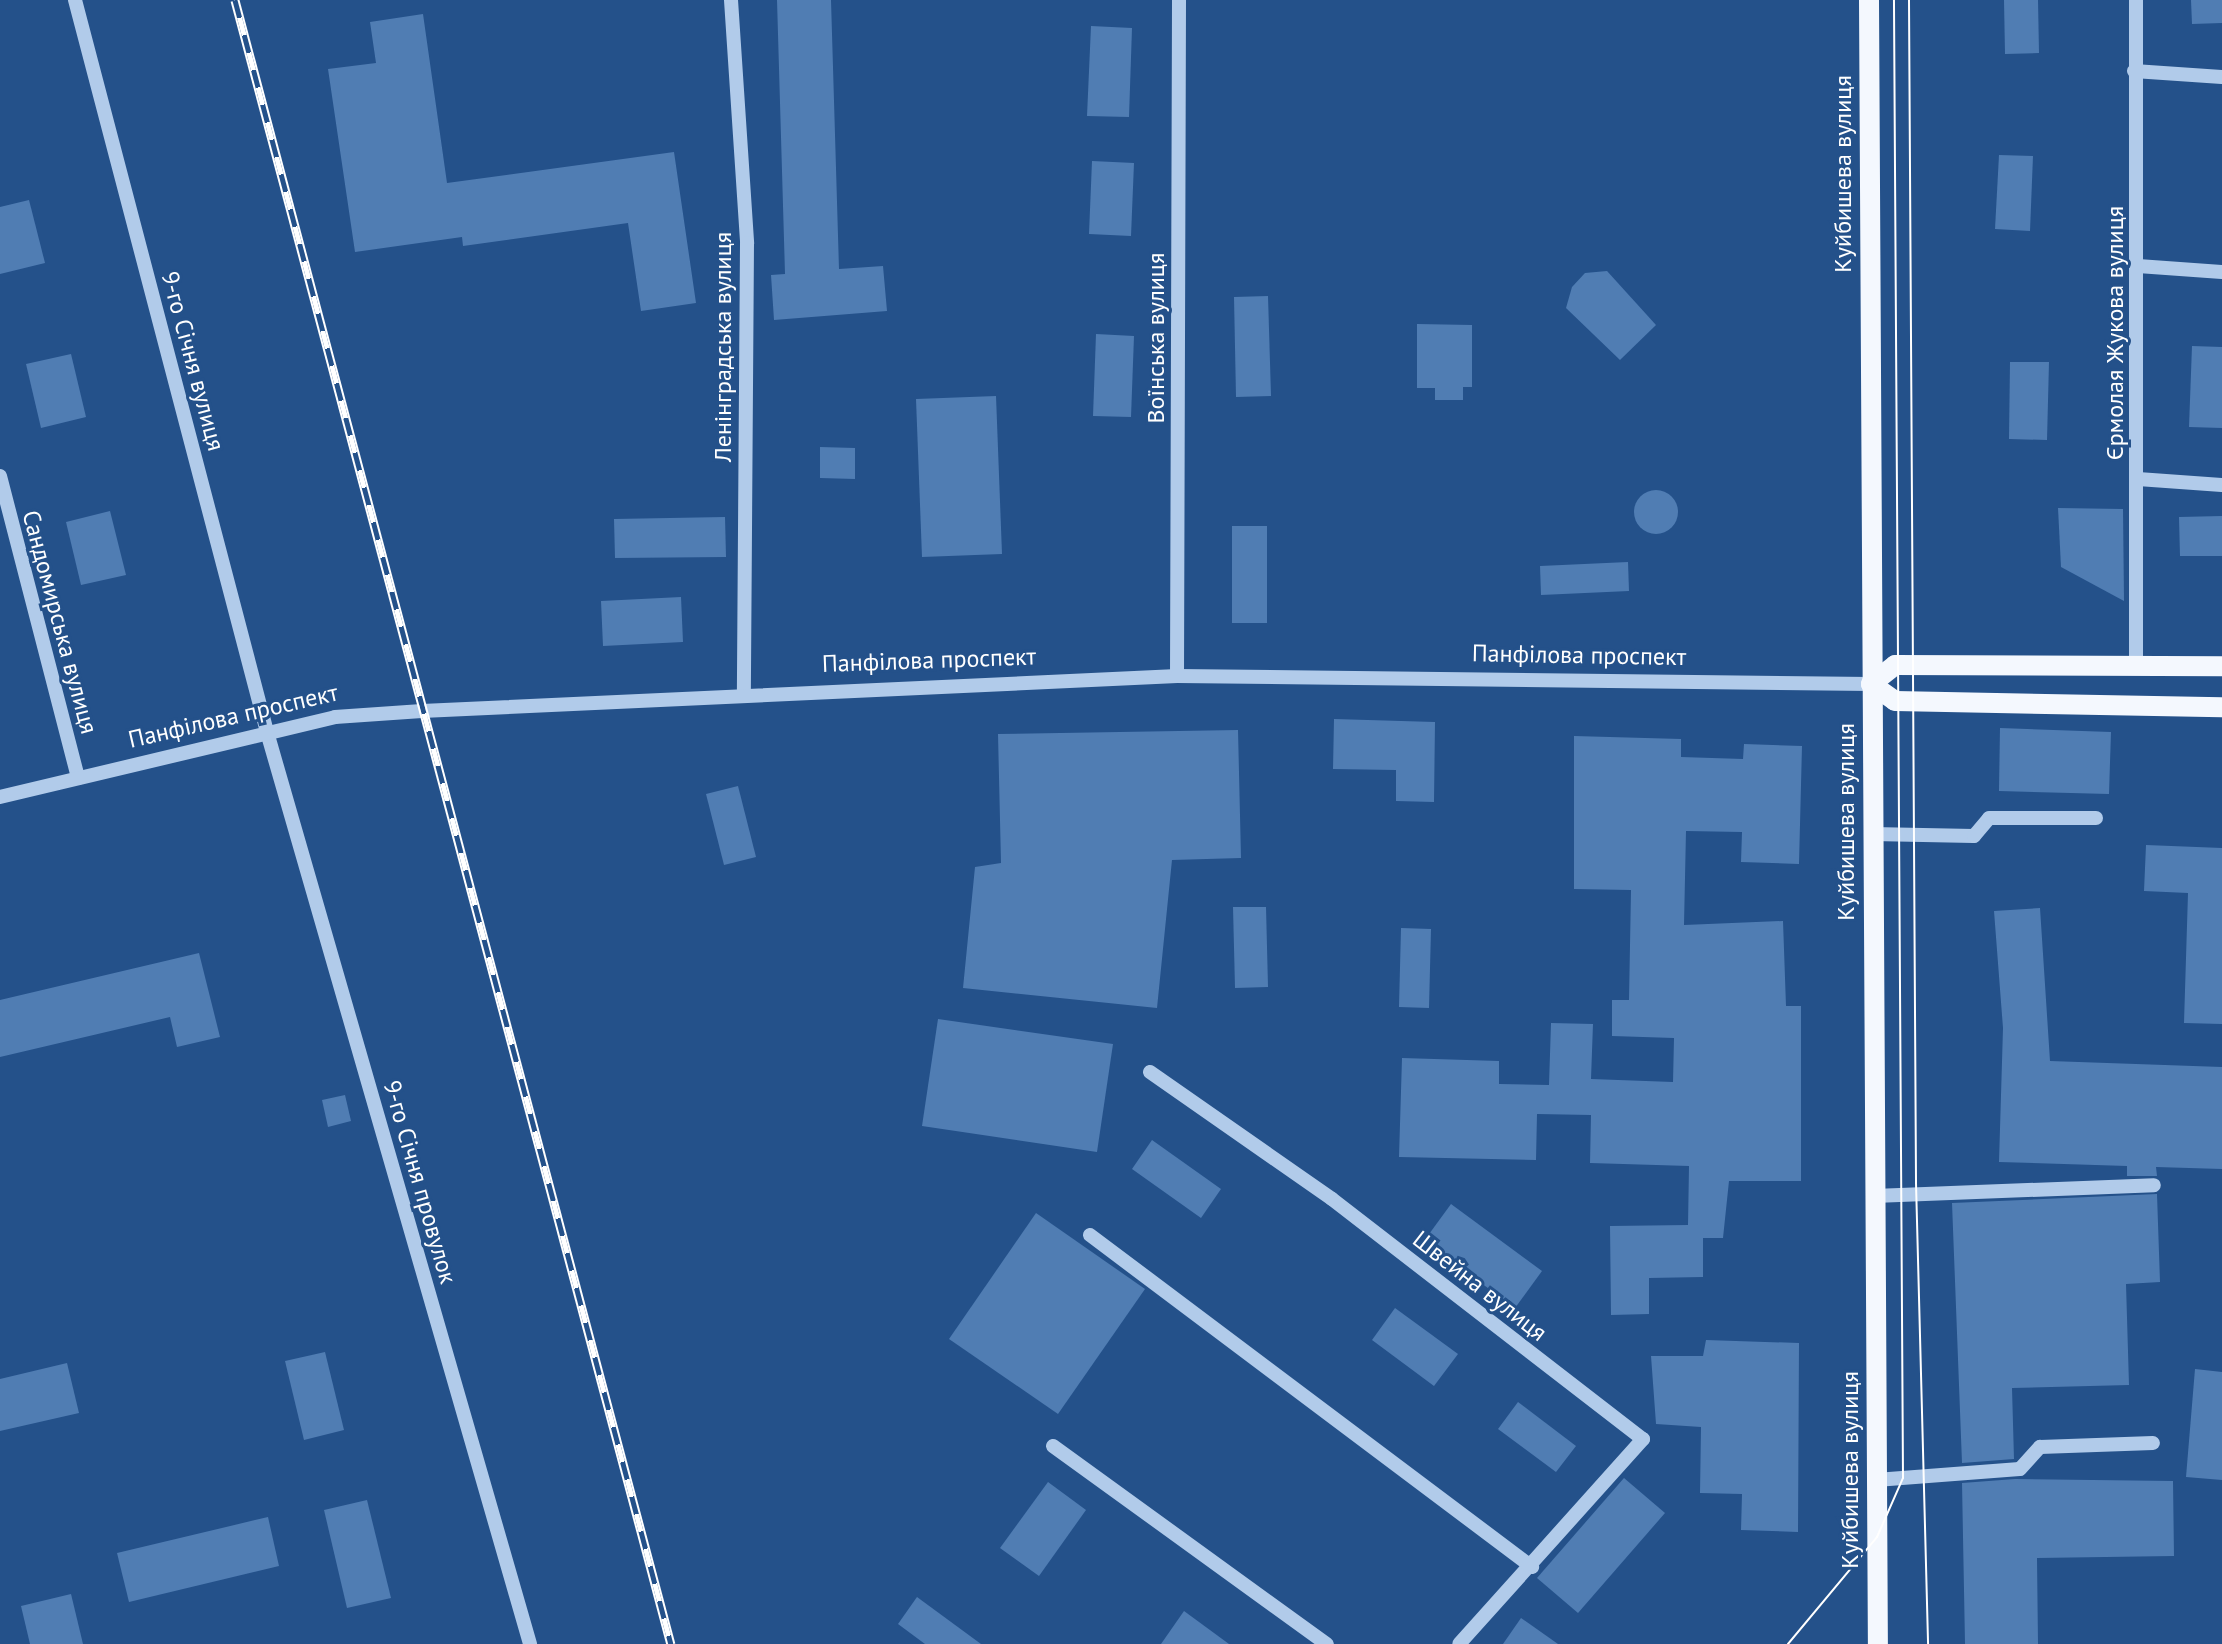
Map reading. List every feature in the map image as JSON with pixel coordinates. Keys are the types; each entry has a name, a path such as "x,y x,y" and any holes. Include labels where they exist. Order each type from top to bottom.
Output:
{"main road":[{"name":"Куйбишева вулиця","path":"1869,0 1878,1644"},
{"path":"2222,666 1895,665 1871,684 1895,701 2222,707"}],"street":[{"name":"9-го Січня вулиця","path":"75,0 267,732"},
{"name":"Ленінградська вулиця","path":"731,0 747,243 744,694"},
{"name":"Воїнська вулиця","path":"1177,676 1179,0"},
{"name":"Єрмолая Жукова вулиця","path":"2136,0 2136,667"},
{"path":"2134,71 2222,77"},
{"path":"2138,266 2222,272"},
{"name":"Сандомирська вулиця","path":"0,476 78,778"},
{"path":"2138,479 2222,485"},
{"name":"Панфілова проспект","path":"0,797 335,717 744,694 1177,676 1871,684"},
{"name":"9-го Січня провулок","path":"267,732 530,1644"},
{"path":"1872,834 1974,836 1989,818 2096,818"},
{"name":"Швейна вулиця","path":"1150,1072 1332,1199 1643,1439 1532,1567 1459,1644"},
{"path":"1874,1196 2154,1185"},
{"path":"1090,1235 1532,1567"},
{"path":"1876,1480 2020,1469 2040,1447 2153,1443"},
{"path":"1053,1446 1327,1644"}],"building":[{"path":"777,0 831,0 839,269 883,266 887,311 774,320 771,275 785,274"},
{"path":"2004,0 2038,0 2039,53 2005,54"},
{"path":"2191,0 2222,0 2222,23 2192,24"},
{"path":"423,14 447,183 674,152 696,303 641,311 628,223 463,246 462,237 355,252 328,69 376,63 370,22"},
{"path":"1091,26 1132,28 1129,117 1087,116"},
{"path":"1999,155 2033,156 2030,231 1995,229"},
{"path":"1092,161 1134,163 1131,236 1089,234"},
{"path":"29,200 45,263 0,274 0,207"},
{"path":"1607,271 1656,325 1620,360 1566,308 1572,287 1585,273"},
{"path":"1268,296 1271,396 1236,397 1234,297"},
{"path":"1417,324 1472,325 1472,387 1463,387 1463,400 1435,400 1435,388 1417,388"},
{"path":"1096,334 1134,336 1131,417 1093,416"},
{"path":"2192,346 2222,347 2222,428 2189,427"},
{"path":"71,354 86,417 41,428 26,364"},
{"path":"2010,362 2049,362 2047,440 2009,439"},
{"path":"996,396 1002,554 922,557 916,399"},
{"path":"820,447 855,448 855,479 820,478"},
{"path":"1656,490 1671,497 1678,512 1671,527 1656,534 1641,527 1634,512 1641,497"},
{"path":"2058,508 2123,509 2124,601 2061,567"},
{"path":"110,511 126,575 81,585 66,522"},
{"path":"2222,516 2222,556 2180,556 2179,517"},
{"path":"725,517 726,557 615,558 614,519"},
{"path":"1232,526 1267,526 1267,623 1232,623"},
{"path":"1628,562 1629,591 1541,595 1540,566"},
{"path":"681,597 683,642 603,646 601,601"},
{"path":"1334,719 1435,722 1434,802 1396,801 1396,770 1333,769"},
{"path":"2000,728 2111,732 2109,794 1999,791"},
{"path":"1238,730 1241,858 1172,860 1157,1008 963,988 975,867 1001,863 998,734"},
{"path":"1574,736 1681,739 1681,757 1743,759 1744,744 1802,746 1799,864 1741,862 1742,832 1686,831 1684,925 1783,921 1786,1006 1801,1006 1801,1181 1729,1181 1723,1238 1703,1238 1703,1277 1649,1278 1649,1314 1611,1315 1610,1226 1688,1225 1689,1166 1590,1163 1591,1115 1537,1114 1536,1160 1399,1157 1402,1058 1499,1061 1499,1084 1549,1085 1551,1023 1593,1024 1591,1079 1673,1082 1674,1038 1612,1036 1612,1000 1629,1000 1631,890 1574,889"},
{"path":"738,786 756,857 724,865 706,794"},
{"path":"2146,845 2222,848 2222,1024 2184,1023 2188,893 2144,891"},
{"path":"1233,907 1266,907 1268,987 1235,988"},
{"path":"2040,908 2050,1061 2222,1067 2222,1169 2156,1167 2157,1176 2127,1176 2127,1166 1999,1162 2003,1028 1994,911"},
{"path":"1401,928 1431,929 1429,1008 1399,1007"},
{"path":"199,953 220,1037 177,1047 170,1017 0,1057 0,1000"},
{"path":"938,1019 1113,1044 1097,1152 922,1126"},
{"path":"345,1095 351,1121 328,1127 322,1100"},
{"path":"1152,1140 1221,1189 1201,1218 1132,1169"},
{"path":"2157,1194 2160,1282 2126,1284 2129,1385 2012,1388 2014,1459 1962,1463 1952,1203"},
{"path":"1451,1204 1542,1271 1515,1308 1424,1241"},
{"path":"1036,1213 1145,1289 1058,1414 949,1339"},
{"path":"1395,1308 1458,1354 1434,1386 1372,1340"},
{"path":"1706,1340 1799,1343 1798,1532 1741,1530 1742,1494 1700,1493 1701,1427 1656,1424 1651,1356 1703,1356"},
{"path":"325,1352 344,1430 304,1440 285,1361"},
{"path":"67,1363 79,1413 0,1431 0,1379"},
{"path":"2195,1369 2222,1372 2222,1480 2186,1477"},
{"path":"1518,1402 1576,1446 1556,1472 1498,1429"},
{"path":"1624,1478 1665,1513 1578,1613 1537,1578"},
{"path":"2015,1479 2173,1481 2174,1556 2037,1558 2038,1644 1965,1644 1962,1483"},
{"path":"1048,1482 1086,1510 1039,1576 1000,1548"},
{"path":"367,1500 391,1598 347,1608 324,1510"},
{"path":"268,1517 279,1566 129,1602 117,1553"},
{"path":"71,1594 83,1644 30,1644 21,1606"},
{"path":"917,1597 981,1644 925,1644 898,1624"},
{"path":"1184,1611 1229,1644 1161,1644"},
{"path":"1521,1618 1558,1644 1503,1644"}],"tram line":[{"path":"1788,1644 1877,1537 1903,1478 1894,0"},
{"path":"1909,0 1916,1183 1928,1644"}],"railway":[{"path":"235,0 671,1644"}]}
